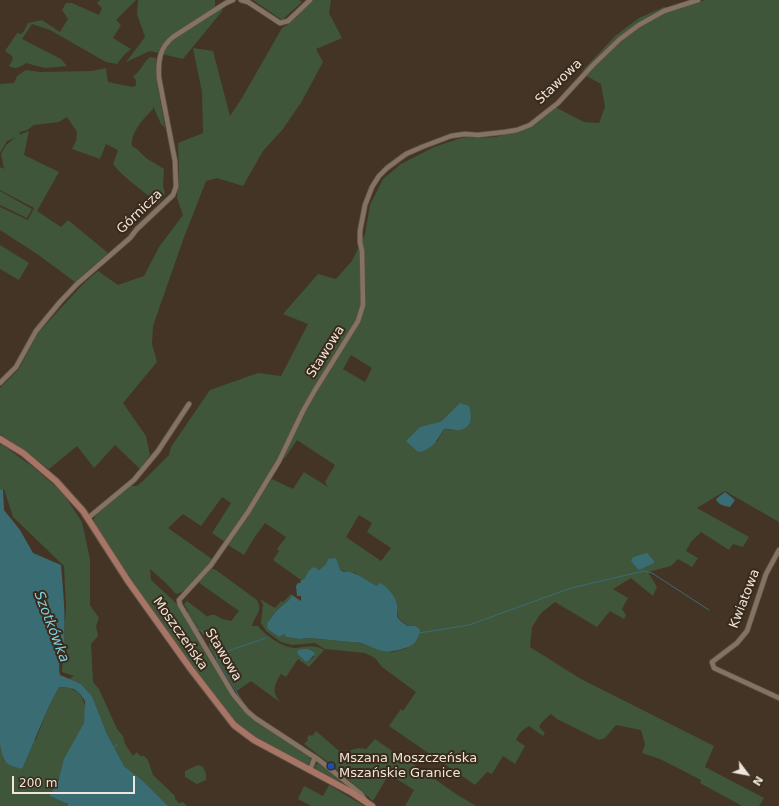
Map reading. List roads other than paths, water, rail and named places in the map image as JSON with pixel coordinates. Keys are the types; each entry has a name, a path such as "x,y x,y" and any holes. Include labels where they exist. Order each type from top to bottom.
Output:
{"street":[{"name":"Górnicza","path":"0,383 16,367 36,331 60,302 77,284 130,238 137,229 173,195 176,186 175,161 158,68 161,53 167,41 233,0"},
{"path":"241,0 248,2 280,23 288,21 310,0"},
{"name":"Stawowa","path":"366,801 360,794 315,757 255,718 241,704 180,605 179,600 211,565 248,512 279,461 303,411 315,390 358,321 363,305 360,231 365,205 372,186 387,168 406,154 451,136 505,132 517,130 530,125 558,103 620,39 639,25 664,11 698,0"},
{"path":"88,518 134,480 158,451 189,404"},
{"name":"Moszczeńska","path":"0,439 23,453 56,481 76,503 88,518 128,581 228,719 246,735 366,801 372,806"},
{"name":"Kwiatowa","path":"779,550 766,574 747,631 737,643 712,662 714,668 779,698"},
{"path":"310,770 315,757"}],"water":[{"path":"460,403 469,406 471,414 469,424 464,429 444,429 434,444 423,451 418,452 406,441 420,427 442,421"},
{"name":"Szotkówka","path":"3,489 4,510 20,530 33,553 61,565 65,622 64,641 59,666 60,675 81,684 92,696 107,734 124,766 143,781 168,806 68,806 68,804 49,796 58,782 64,759 84,723 85,701 74,689 59,687 50,704 22,769 8,764 4,759 0,745 0,490"},
{"path":"725,492 735,500 730,507 720,504 716,499"},
{"path":"647,553 654,563 639,570 631,561 633,557"},
{"path":"336,558 340,570 344,572 351,572 377,586 380,583 383,584 388,589 396,602 398,618 408,626 415,626 420,630 417,639 413,644 399,650 385,651 355,642 310,638 300,639 286,637 284,634 279,637 269,630 267,627 268,622 292,595 301,601 301,596 297,596 296,586 298,583 301,583 300,581 305,578 310,570 315,567 319,570 326,564 328,559"},
{"path":"304,649 313,651 315,654 308,661 305,661 297,653 298,650"}],"waterway":[{"path":"419,633 469,625 571,588 644,571 652,573 709,610"},
{"path":"188,612 198,629 204,633 215,650"},
{"path":"244,704 217,660 215,651 225,652 266,638"},
{"path":"114,747 118,744"}],"place":[{"name":"Mszana Moszczeńska Mszańskie Granice","path":"331,766"}]}
